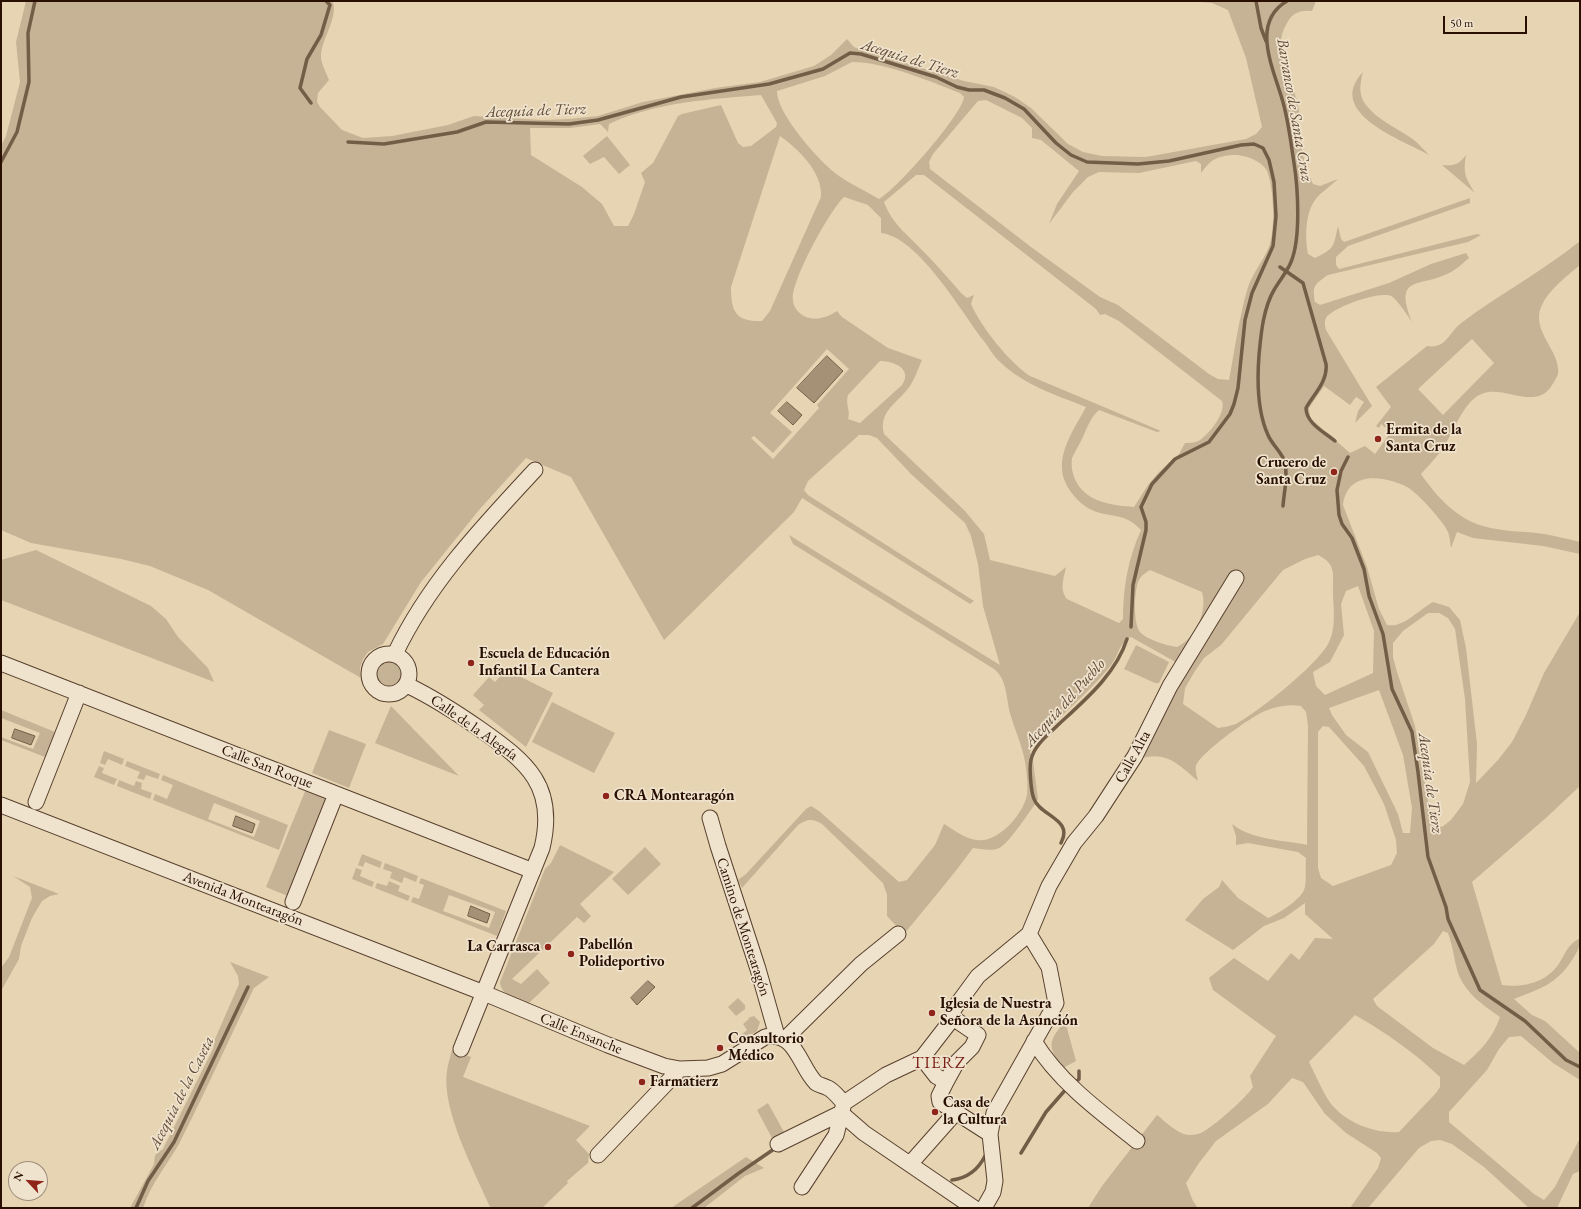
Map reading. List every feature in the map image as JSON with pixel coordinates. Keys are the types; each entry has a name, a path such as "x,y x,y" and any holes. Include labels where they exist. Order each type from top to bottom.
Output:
{"street":[{"path":"395,654 403,636 428,595 485,524 534,470"},
{"name":"Calle Alta","path":"922,1058 953,1015 968,987 978,976 1029,934 1049,886 1074,843 1096,816 1124,774 1170,686 1236,578"},
{"path":"384,654 395,654 404,660 409,669 407,685 399,692 389,695 374,688 369,679 370,668 375,659 384,654"},
{"name":"Calle San Roque","path":"1,663 533,871"},
{"name":"Calle de la Alegría","path":"407,685 467,720 508,749 524,763 535,779 543,796 547,818 542,848 461,1049"},
{"path":"36,802 79,693"},
{"path":"293,902 336,794"},
{"name":"Avenida Montearagón","path":"1,805 484,993"},
{"name":"Camino de Montearagón","path":"710,818 781,1037"},
{"path":"898,934 862,964 781,1037 790,1044 817,1083 829,1088 842,1108 864,1133 974,1208"},
{"path":"984,1208 993,1192 995,1181 990,1134 994,1113 1056,1003 1049,967 1029,934"},
{"name":"Calle Ensanche","path":"484,993 608,1045 648,1060 680,1069 708,1068 722,1064 765,1037 781,1037"},
{"path":"953,1015 978,1034 972,1048 957,1062 939,1096 940,1102 990,1134"},
{"path":"1034,1041 1043,1055 1069,1084 1136,1141"},
{"path":"778,1144 842,1108 886,1075 922,1058 936,1076 946,1082"},
{"path":"598,1155 680,1069"},
{"path":"802,1187 836,1134 842,1108"},
{"path":"910,1164 956,1112"}],"shaded area":[{"path":"26,1 332,1 334,13 321,56 329,80 318,93 317,102 342,130 363,138 392,136 448,125 474,116 543,120 598,116 643,102 715,88 760,82 814,66 831,55 847,39 854,47 862,50 964,81 994,87 1015,97 1031,108 1068,144 1083,152 1102,156 1146,157 1246,139 1256,134 1262,127 1246,58 1228,10 1212,3 1201,2 1316,1 1312,11 1298,12 1289,19 1282,34 1281,45 1282,56 1297,99 1301,145 1310,178 1313,184 1320,186 1338,179 1320,194 1309,212 1306,241 1308,254 1315,258 1330,249 1334,243 1338,226 1341,239 1344,242 1470,198 1470,203 1348,246 1336,257 1336,265 1339,269 1477,234 1481,235 1468,242 1328,275 1317,283 1314,288 1314,296 1315,302 1320,305 1389,283 1431,264 1466,253 1469,258 1452,272 1412,285 1408,289 1406,296 1407,307 1412,322 1396,300 1391,296 1385,295 1367,298 1346,305 1337,309 1326,318 1326,330 1372,406 1355,423 1358,411 1364,402 1356,397 1350,405 1324,386 1309,408 1310,418 1350,453 1365,446 1375,454 1391,432 1381,424 1379,428 1376,426 1391,407 1376,387 1427,346 1443,343 1460,324 1551,263 1580,241 1580,265 1548,295 1541,307 1539,316 1543,333 1558,366 1558,374 1552,385 1546,393 1538,396 1529,397 1501,392 1492,392 1484,393 1477,397 1470,402 1464,410 1441,451 1421,474 1448,506 1473,523 1498,529 1544,534 1580,542 1580,554 1543,546 1473,538 1457,532 1451,548 1450,538 1446,527 1430,508 1407,487 1387,480 1377,478 1359,481 1351,486 1346,494 1343,505 1367,567 1379,609 1387,625 1399,624 1411,618 1433,602 1449,607 1460,620 1466,648 1477,744 1476,783 1498,760 1512,742 1526,715 1544,673 1580,612 1580,786 1547,817 1472,882 1502,985 1510,986 1527,984 1542,979 1555,969 1570,946 1580,938 1577,952 1560,975 1546,985 1514,999 1532,1015 1545,1021 1580,1053 1580,1080 1553,1063 1521,1036 1509,1037 1499,1049 1487,1070 1449,1112 1449,1122 1534,1194 1544,1200 1555,1187 1580,1138 1580,1171 1573,1174 1557,1208 1529,1208 1484,1167 1452,1144 1440,1140 1431,1141 1419,1148 1368,1208 1350,1208 1378,1168 1381,1158 1377,1153 1346,1133 1325,1114 1303,1082 1292,1078 1268,1104 1216,1141 1199,1163 1186,1183 1193,1201 1198,1208 1088,1208 1102,1186 1157,1115 1180,1132 1189,1135 1200,1133 1229,1112 1253,1087 1250,1076 1276,1036 1213,990 1209,978 1234,958 1268,981 1291,953 1299,960 1315,938 1333,939 1305,914 1305,903 1284,918 1264,926 1233,950 1185,920 1203,899 1219,887 1222,880 1238,898 1268,918 1283,910 1302,894 1305,883 1306,858 1298,852 1248,843 1236,845 1236,836 1232,824 1248,833 1268,839 1307,845 1308,725 1306,712 1301,706 1292,705 1274,708 1258,714 1216,744 1200,760 1196,766 1198,781 1171,760 1157,756 1139,759 1188,669 1131,637 1124,642 1112,664 1100,678 1044,733 1030,752 1033,761 1038,799 1015,832 1005,844 998,849 987,850 973,848 904,934 887,916 887,895 883,883 822,824 813,820 807,820 798,825 742,888 738,880 746,874 806,809 811,806 819,811 899,882 907,880 935,845 944,824 967,838 984,840 1000,833 1008,826 1015,819 1025,803 1027,795 1027,775 1025,761 1010,713 1004,683 998,673 994,669 793,544 789,535 1000,665 983,606 978,564 971,536 965,523 911,474 877,438 869,435 859,435 808,481 804,490 808,495 974,601 970,604 802,498 794,512 664,640 571,477 526,458 479,510 421,582 383,644 368,652 363,659 360,668 361,678 208,590 150,566 121,559 31,543 1,530 1,146 6,136 20,82 16,42","holes":["852,62 878,65 907,73 960,93 964,97 960,106 941,135 913,168 879,199 845,180 827,166 812,151 796,131 778,100 777,91 825,76","761,95 777,123 776,127 751,146 743,147 738,143 721,105 678,116 653,163 641,173 645,182 634,214 628,226 614,226 602,204 582,187 531,155 530,128 570,128 600,124 608,132 609,124 627,117 665,106 703,100","986,100 1022,118 1032,128 1032,138 1041,140 1079,171 1057,204 1049,224 1073,192 1088,177 1099,172 1139,173 1196,161 1201,164 1201,173 1214,160 1222,156 1237,155 1257,161 1265,167 1271,187 1273,208 1272,237 1268,250 1248,287 1229,380 1218,379 1209,374 1118,305 1100,297 1031,247 930,169 929,162 933,154 978,101","780,136 801,154 814,170 821,188 821,197 770,311 762,321 746,320 737,314 732,303 731,287","916,175 924,175 1096,309 1100,315 1105,314 1119,321 1222,401 1222,411 1216,422 1208,433 1200,440 1185,443 1179,454 1159,472 1148,485 1134,507 1107,503 1091,497 1078,485 1074,477 1072,458 1089,423 1099,410 1157,432 1161,431 1030,376 1022,370 996,343 981,323 971,304 974,295 967,298 961,293 891,217 884,202","844,197 868,205 881,218 881,233 895,238 909,247 924,261 951,294 1000,362 1009,370 1030,383 1052,394 1086,407 1065,448 1062,459 1062,470 1065,481 1073,495 1087,507 1094,511 1124,518 1141,530 1136,541 1127,573 1123,619 1119,623 1067,599 1063,592 1063,579 1066,567 1055,576 990,560 984,534 965,511 884,434 883,426 886,413 910,386 922,360 888,348 842,317 837,311 826,317 814,319 806,317 797,310 793,303 794,291 804,263 821,231","1472,339 1494,363 1443,415 1418,389","827,349 849,369 817,405 819,408 773,459 751,438 754,436 773,453 792,432 770,413","880,361 891,362 904,370 905,379 902,385 860,423 848,419 849,413 847,401 848,395","1318,555 1324,558 1331,566 1333,574 1334,625 1331,638 1322,653 1286,688 1258,710 1236,724 1218,728 1183,704 1185,688 1195,671 1204,658 1221,645 1283,570 1305,559","1150,570 1202,592 1203,607 1198,624 1189,638 1177,647 1152,640 1143,635 1138,628 1135,614 1136,591 1137,584 1145,573","1358,586 1374,631 1373,673 1325,695 1316,686 1313,672 1330,662 1344,635 1341,604 1346,591","1428,613 1439,613 1448,618 1455,629 1465,699 1470,782 1463,804 1451,820 1442,827 1432,824 1415,726 1393,657 1393,643 1403,631","1379,690 1403,755 1412,808 1410,833 1403,833 1398,814 1368,752 1346,735 1329,708","1323,726 1329,727 1364,766 1384,804 1396,840 1397,853 1391,865 1333,886 1321,878 1318,868 1318,732","1443,931 1448,933 1461,980 1470,993 1500,1017 1490,1038 1464,1065 1433,1048 1377,1006 1373,999 1434,944","1355,1015 1410,1051 1440,1077 1440,1087 1436,1093 1399,1132 1379,1131 1358,1124 1340,1113 1327,1098 1309,1062"]},
{"path":"1363,72 1361,93 1363,101 1366,105 1382,120 1414,140 1429,155 1386,133 1360,112 1353,100 1354,87"},
{"path":"607,136 630,165 619,174 604,157 590,164 583,156"},
{"path":"1466,155 1465,171 1469,183 1475,193 1442,165 1456,164"},
{"path":"827,356 843,371 814,403 797,388"},
{"path":"787,402 802,415 793,425 778,411"},
{"path":"36,550 151,606 166,619 178,637 208,668 214,682 1,600 1,560"},
{"path":"1136,645 1169,662 1159,683 1155,683 1124,669"},
{"path":"389,660 399,664 403,674 399,684 389,688 379,684 375,674 379,664"},
{"path":"508,668 513,673 553,693 526,747 479,710 484,705 473,695 489,677 495,682"},
{"path":"552,702 615,733 594,773 532,742"},
{"path":"391,706 459,776 375,743"},
{"path":"1,710 55,732 45,757 1,740 1,737 33,749 40,733 1,718"},
{"path":"15,729 35,736 31,745 12,738"},
{"path":"329,730 366,744 349,788 312,773"},
{"path":"104,751 124,759 122,765 108,759 105,765 100,763"},
{"path":"127,761 160,774 158,779 146,775 144,780 137,778 140,772 125,766"},
{"path":"99,766 104,768 102,773 117,779 114,785 94,777"},
{"path":"163,775 288,825 279,850 153,800 155,794 167,799 173,785 161,780","holes":["214,803 260,821 254,837 208,819"]},
{"path":"119,780 134,786 136,781 142,783 141,789 152,793 150,799 117,786"},
{"path":"306,789 329,798 290,897 266,887"},
{"path":"236,816 255,824 252,833 233,826"},
{"path":"560,845 614,872 580,904 591,916 584,923 577,917 512,979 521,984 537,969 550,983 528,1004 506,994 501,987 500,982 545,869 551,863"},
{"path":"645,847 661,864 628,895 612,879"},
{"path":"362,854 382,862 380,868 365,862 363,867 358,865"},
{"path":"385,863 418,876 416,882 404,877 402,883 390,878 392,872 383,869"},
{"path":"356,868 362,870 360,876 374,882 372,887 352,879"},
{"path":"13,876 59,894 50,896 42,901 32,918 21,946 19,959 1,991 1,968 9,957 32,898 30,887"},
{"path":"421,878 506,911 497,936 411,902 413,897 419,899 424,885 419,883","holes":["449,895 495,912 489,928 443,911"]},
{"path":"389,881 400,886 398,891 410,896 408,901 375,888 377,883 387,886"},
{"path":"471,906 490,914 487,923 468,916"},
{"path":"230,962 269,977 254,988 180,1142 150,1190 143,1208 130,1208 154,1164 155,1155 163,1149 213,1049 215,1039 239,984 238,976"},
{"path":"648,981 655,987 637,1005 631,998"},
{"path":"738,998 745,1005 745,1009 736,1016 728,1007"},
{"path":"754,1016 760,1022 757,1031 738,1043 735,1040 747,1030 743,1024 749,1019 748,1018"},
{"path":"1065,1021 1076,1061 1063,1068 1054,1054 1052,1044 1055,1034"},
{"path":"452,1050 471,1057 463,1077 590,1126 576,1140 589,1154 588,1163 567,1181 568,1183 542,1208 491,1208 489,1205 460,1139 449,1103 446,1086 448,1063"},
{"path":"768,1103 784,1132 772,1138 757,1110"},
{"path":"746,1157 764,1168 745,1176 704,1208 671,1208"}],"waterway":[{"path":"1,162 17,132 29,82 28,33 35,1"},
{"name":"Acequia de Tierz","path":"311,103 300,88 307,59 321,35 330,5 326,1"},
{"path":"1256,1 1261,28 1266,41"},
{"name":"Barranco de Santa Cruz","path":"1283,506 1286,468 1284,459 1270,439 1264,426 1260,406 1258,375 1263,322 1267,305 1270,297 1291,262 1296,240 1298,213 1297,186 1290,134 1284,106 1271,64 1267,36 1269,22 1275,11 1287,1"},
{"name":"Acequia de Tierz","path":"348,142 384,144 457,132 486,122 569,124 598,120 681,97 769,84 823,69 850,53 861,54 936,77 957,87 969,90 984,90 1005,98 1024,109 1056,143 1071,155 1087,162 1138,164 1169,161 1241,145 1254,144 1263,148 1269,160 1274,182 1276,216 1273,246 1252,293 1245,320 1238,388 1234,404 1230,414 1209,442 1175,459 1152,484 1141,507 1146,522 1146,530 1133,585 1131,627"},
{"name":"Acequia de Tierz","path":"1280,267 1303,283 1326,364 1323,382 1306,408 1307,413 1312,423 1335,441"},
{"name":"Acequia de Tierz","path":"1348,457 1341,471 1337,490 1339,515 1342,524 1352,538 1364,569 1369,596 1383,634 1392,689 1412,732 1428,857 1446,907 1448,919 1480,990 1525,1021 1566,1060 1580,1067"},
{"name":"Acequia del Pueblo","path":"1061,843 1064,835 1063,828 1060,823 1037,805 1034,799 1030,774 1030,763 1035,749 1042,740 1089,696 1108,675 1122,652 1127,639"},
{"name":"Acequia de la Caseta","path":"136,1208 148,1181 174,1142 248,987"},
{"path":"1076,1082 1079,1079 1079,1071"},
{"path":"1021,1153 1046,1112 1067,1088"},
{"name":"Barranco de Santa Cruz","path":"692,1208 777,1147"},
{"name":"Barranco de Santa Cruz","path":"952,1180 968,1175 976,1169 985,1156"}],"place":[{"name":"Ermita de la Santa Cruz","path":"1378,439"},
{"name":"Crucero de Santa Cruz","path":"1334,472"},
{"name":"Escuela de Educación Infantil La Cantera","path":"471,663"},
{"name":"CRA Montearagón","path":"606,796"},
{"name":"La Carrasca","path":"548,947"},
{"name":"Pabellón Polideportivo","path":"571,954"},
{"name":"Iglesia de Nuestra Señora de la Asunción","path":"932,1013"},
{"name":"Consultorio Médico","path":"720,1048"},
{"name":"Farmatierz","path":"642,1082"},
{"name":"Casa de la Cultura","path":"935,1112"}],"district":[{"name":"TIERZ","path":"939,1063"}]}
